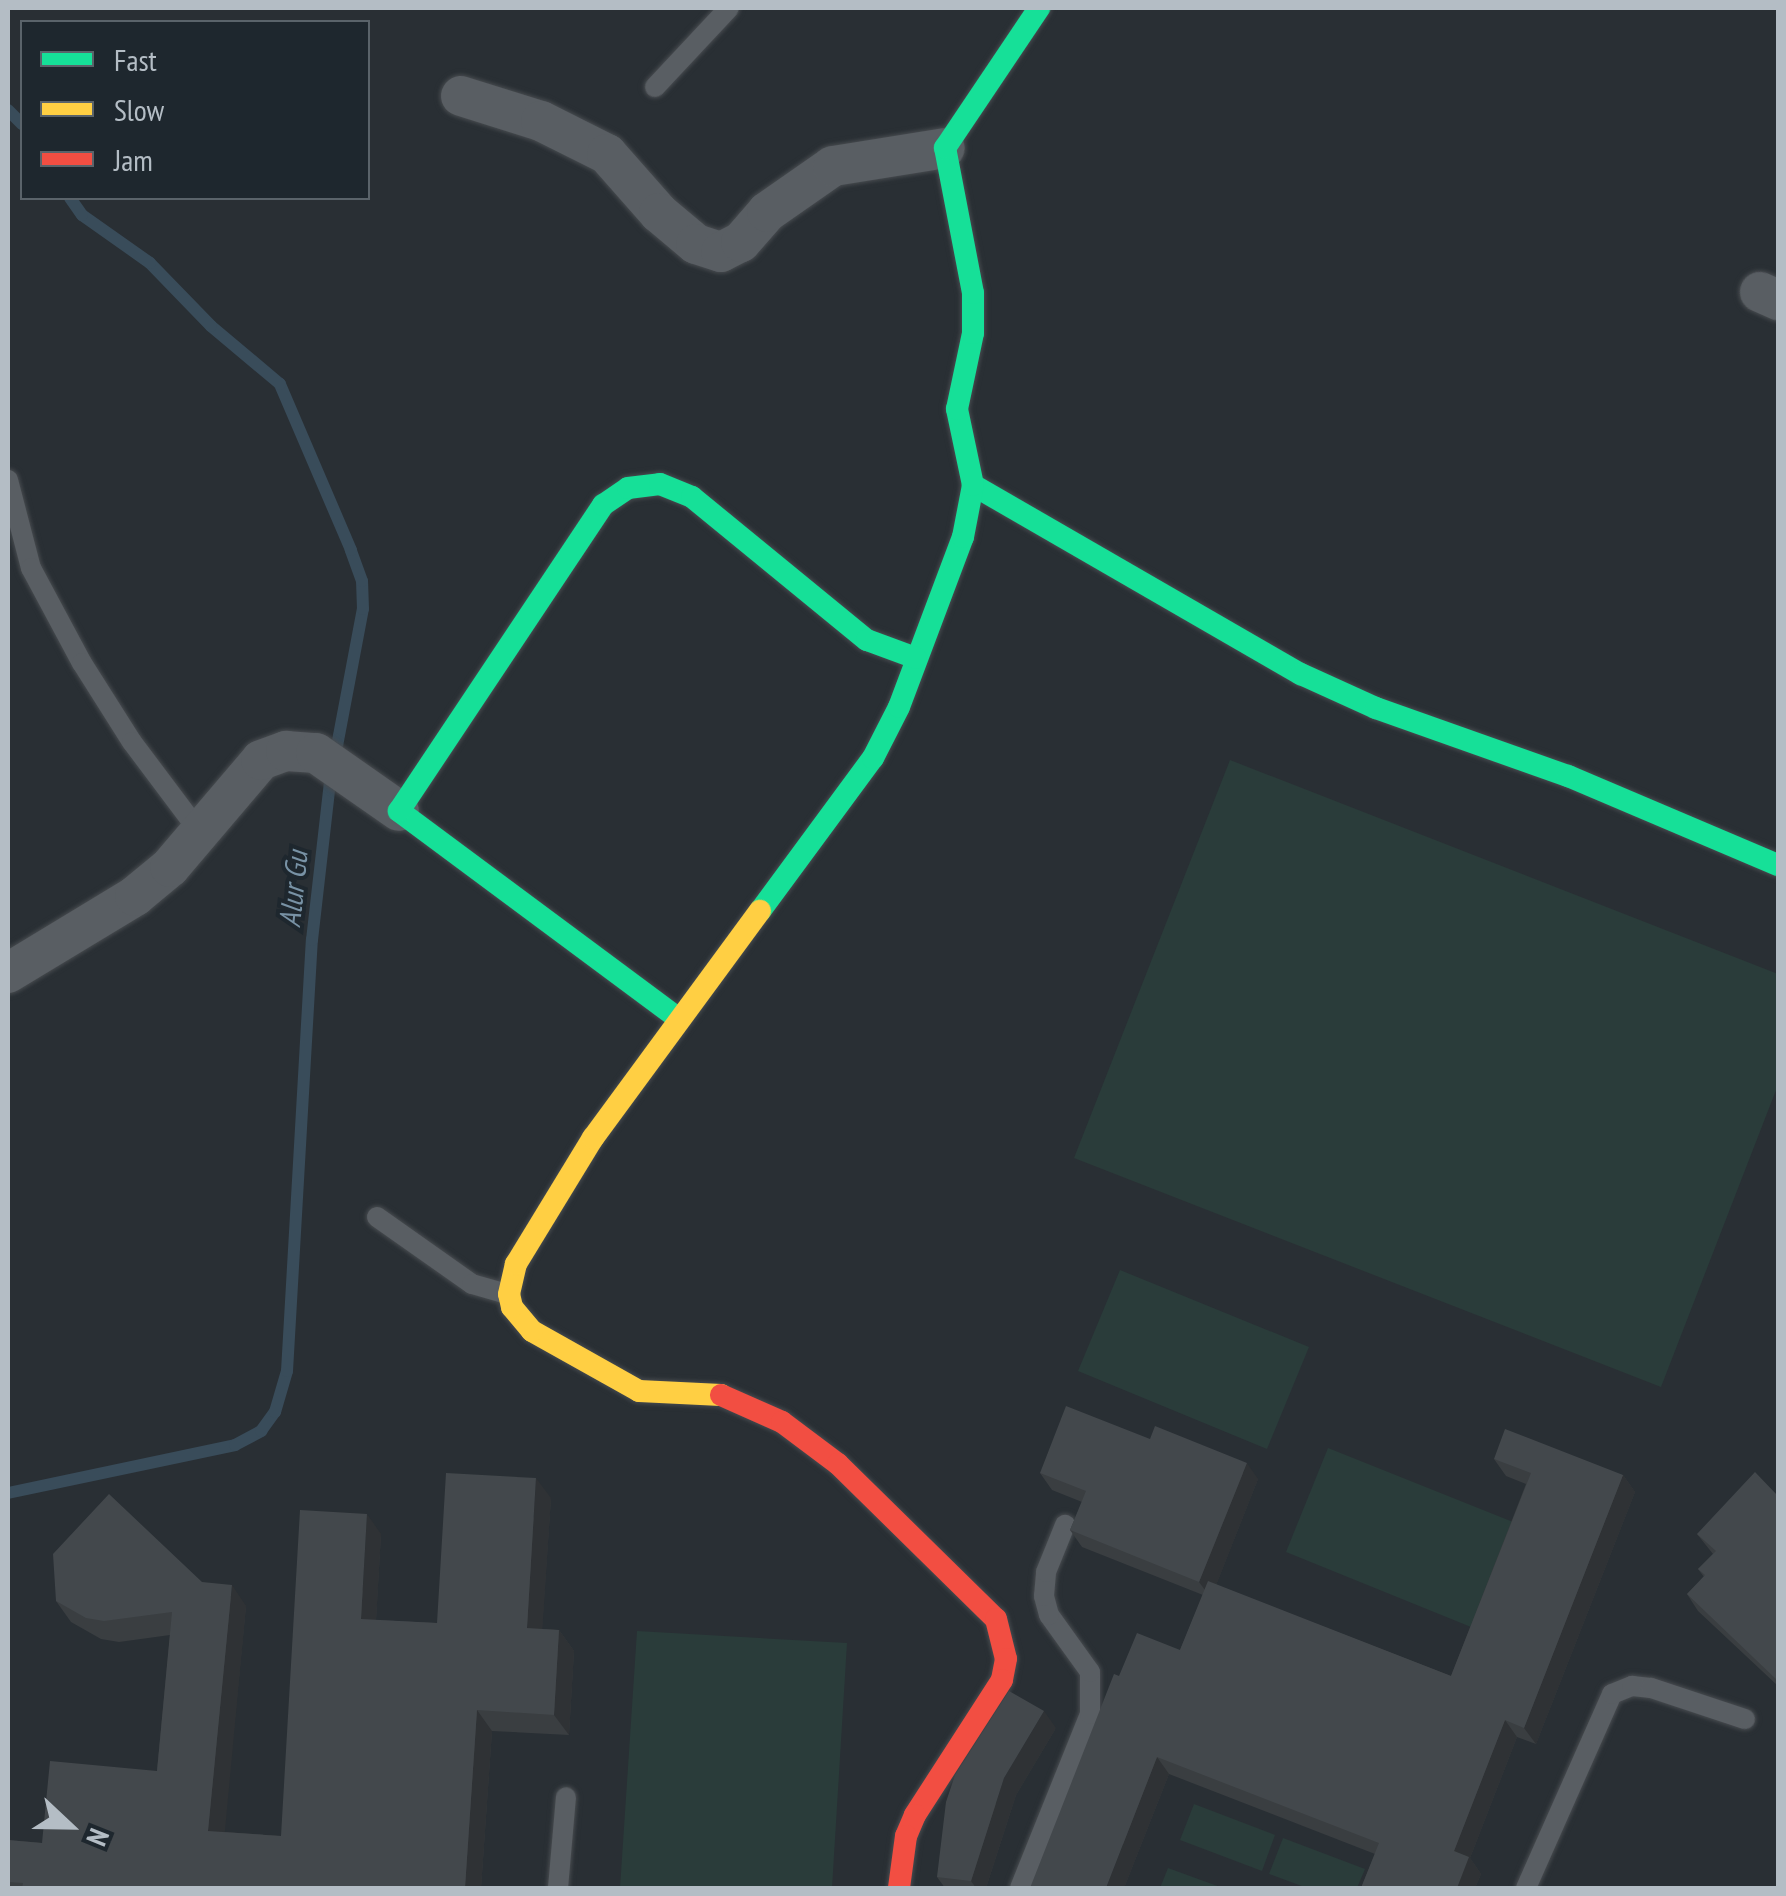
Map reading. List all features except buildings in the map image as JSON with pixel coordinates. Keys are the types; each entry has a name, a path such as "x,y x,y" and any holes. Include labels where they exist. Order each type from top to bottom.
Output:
{"street":[{"path":"899,1888 903,1851 915,1815 1002,1680 1006,1659 996,1618 838,1464 782,1422 726,1395 639,1391 532,1331 508,1294 516,1264 592,1138 874,758 900,706 964,537 973,485 957,409 973,333 973,293 945,148 1039,8"},
{"path":"461,96 541,120 607,154 659,213 696,244 721,252 741,242 766,212 833,166 945,148"},
{"path":"399,811 603,505 628,488 660,484 692,497 866,640 916,658"},
{"path":"973,485 1301,674 1376,708 1568,776 1778,865"},
{"path":"8,973 135,896 170,867 261,760 286,751 316,753 360,780 680,1019"}],"lane":[{"path":"655,86 729,8"},
{"path":"8,480 31,568 82,663 132,742 198,830"},
{"path":"377,1217 472,1284 498,1295 508,1294"},
{"path":"1020,1888 1090,1714 1090,1672 1048,1615 1044,1596 1046,1572 1065,1525"},
{"path":"1526,1888 1612,1694 1632,1686 1652,1688 1745,1719"},
{"path":"558,1888 566,1797"}],"shaded area":[{"path":"1230,760 1778,974 1778,1085 1661,1387 1074,1158"},
{"path":"1120,1270 1309,1347 1267,1449 1078,1371"},
{"path":"1328,1448 1513,1522 1471,1627 1286,1552"},
{"path":"637,1631 847,1643 832,1888 620,1888"},
{"path":"1194,1804 1275,1835 1262,1871 1180,1840"},
{"path":"1283,1838 1365,1869 1357,1888 1307,1888 1269,1874"},
{"path":"1168,1868 1223,1888 1160,1888"}],"waterway":[{"name":"Alur Gu","path":"8,110 20,122"},
{"name":"Alur Gu","path":"8,1493 235,1445 261,1431 275,1412 287,1371 312,940 330,783 363,609 362,581 351,550 280,384 211,326 150,263 82,215 71,200"}],"traffic: fast":[{"path":"760,911 873,758 899,707 963,537 973,485 957,409 973,333 973,293 945,148 1039,8"},
{"path":"679,1019 399,811 603,505 628,488 660,484 692,497 867,640 916,658"},
{"path":"973,485 1301,674 1376,708 1568,776 1778,865"}],"traffic: slow":[{"path":"721,1395 639,1391 532,1331 512,1307 509,1294 516,1264 593,1138 760,911"}],"traffic: jam":[{"path":"721,1395 782,1422 838,1464 996,1619 1006,1659 1002,1680 915,1815 906,1836 899,1888"}]}
